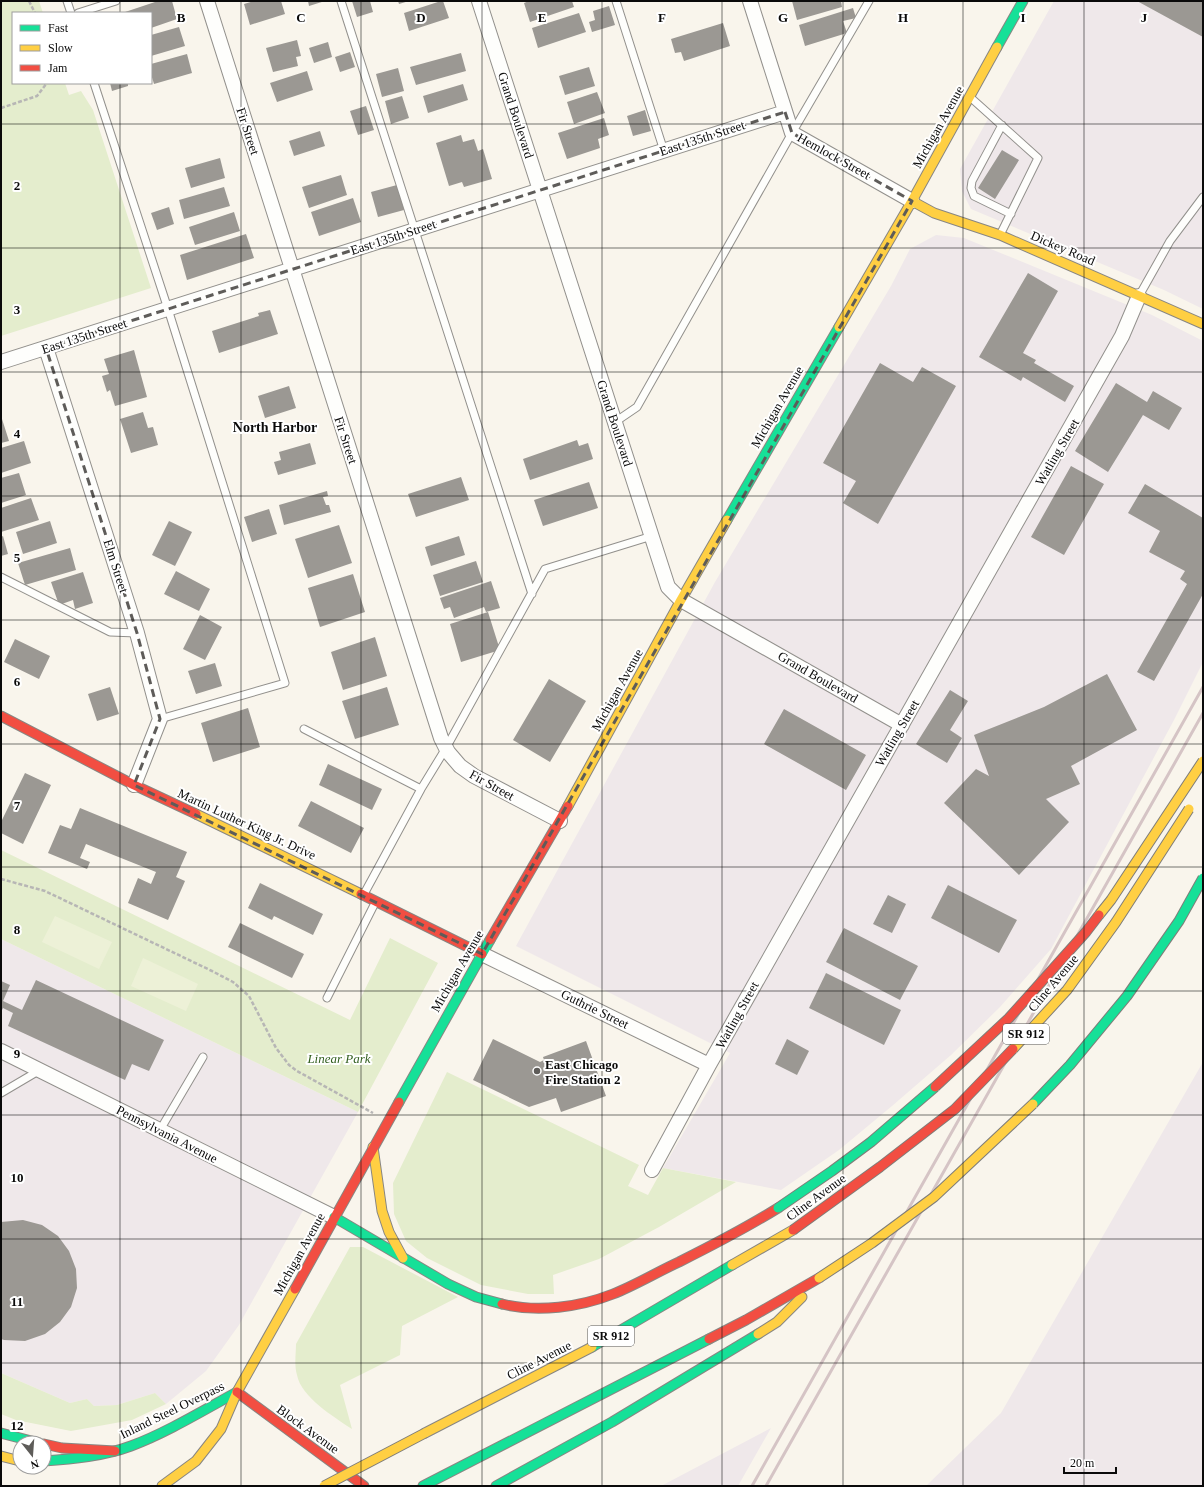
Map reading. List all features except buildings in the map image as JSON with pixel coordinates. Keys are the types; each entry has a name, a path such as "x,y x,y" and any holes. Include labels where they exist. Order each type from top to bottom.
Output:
{"main road":[{"name":"Michigan Avenue","path":"237,1392 482,954 560,821 681,600 912,201 1023,1"},
{"name":"Dickey Road","path":"912,201 934,213 1000,235 1203,324"},
{"name":"Martin Luther King Jr. Drive","path":"1,716 134,785 248,838 482,954"},
{"path":"334,1217 446,1284 473,1296 499,1304 521,1308 560,1306 596,1300 632,1286 742,1230 778,1208 871,1142 950,1074 1009,1018 1081,938 1111,900 1203,761"},
{"name":"Cline Avenue","path":"324,1486 599,1343 793,1230 880,1167 955,1109 1002,1061 1066,990 1116,922 1195,799"},
{"path":"423,1486 746,1320 820,1278 872,1243 934,1198 1038,1099 1074,1060 1127,996 1179,921 1203,878"},
{"path":"373,1147 382,1211 389,1232 402,1258"},
{"path":"496,1486 612,1422 777,1322 820,1278"},
{"name":"Inland Steel Overpass","path":"52,1460 71,1459 115,1451 150,1438 237,1392"},
{"name":"Inland Steel Overpass","path":"162,1486 196,1461 221,1429 237,1392"},
{"name":"Block Avenue","path":"237,1392 364,1486"},
{"path":"1,1433 12,1436"},
{"path":"52,1446 62,1448 115,1451"},
{"path":"1,1456 12,1459"}],"street":[{"name":"Fir Street","path":"207,1 441,738 446,748 460,766 474,776 560,821"},
{"name":"Grand Boulevard","path":"479,1 668,587 681,600 902,725"},
{"name":"Hemlock Street","path":"750,1 792,133 912,201"},
{"name":"East 135th Street","path":"1,362 785,112"},
{"name":"Watling Street","path":"652,1170 709,1065 1122,336 1139,296"},
{"name":"Elm Street","path":"46,348 137,634 160,718"},
{"path":"134,785 160,718"},
{"name":"Guthrie Street","path":"482,954 709,1065"},
{"name":"Pennsylvania Avenue","path":"1,1051 334,1217"}],"lane":[{"path":"67,1 71,12"},
{"path":"81,12 116,1"},
{"path":"341,1 532,594"},
{"path":"616,1 664,150"},
{"path":"615,422 637,407 792,133 869,1"},
{"path":"94,84 168,309 285,683 160,718"},
{"path":"970,96 1038,158 1000,235"},
{"path":"1002,125 972,181 971,188 974,196 1011,214"},
{"path":"1139,296 1170,241 1203,197"},
{"path":"364,895 420,789 446,748 545,569 652,536"},
{"path":"1,577 110,632 137,634"},
{"path":"304,729 420,789"},
{"path":"327,998 376,901"},
{"path":"160,1130 203,1057"},
{"path":"1,1093 40,1070"}],"path":[{"path":"29,1 34,12"},
{"path":"1,108 37,96 46,84"},
{"path":"1,879 45,891 233,982 249,996 276,1048 289,1065 296,1071 387,1122"}],"highlighted area":[{"path":"785,112 792,133 912,201 482,954 134,785 160,719 137,633 46,348"}],"shaded area":[{"path":"1054,1 1203,1 1203,309 1164,290 971,209 962,191 960,169"},
{"path":"936,235 964,238 1152,315 1203,341 1203,662 1174,720 1051,949 1000,1007 951,1055 839,1150 781,1190 663,1168 730,1053 516,946 715,582 891,286 910,249"},
{"path":"1,939 358,1112 239,1325 206,1371 166,1404 155,1393 117,1405 94,1406 87,1399 70,1403 1,1373"},
{"path":"1203,1062 1203,1486 926,1486 1001,1413"},
{"path":"771,1428 738,1486 661,1486"}],"green space":[{"path":"1,1 39,1 43,12 12,12 12,84 65,84 69,95 81,91 93,110 151,288 1,336"},
{"name":"Linear Park","path":"1,850 350,1020 390,938 438,963 358,1112 1,939"},
{"path":"55,916 112,942 99,969 42,942"},
{"path":"143,958 198,984 186,1011 131,986"},
{"path":"447,1072 639,1165 628,1186 648,1195 663,1168 736,1182 659,1227 599,1259 553,1275 554,1294 528,1294 481,1285 427,1258 406,1241 394,1214 393,1183"},
{"path":"350,1247 363,1247 458,1297 402,1326 400,1355 340,1385 352,1429 336,1419 311,1399 300,1383 295,1363 296,1344"},
{"path":"1,1373 70,1403 87,1399 94,1406 117,1405 155,1393 166,1404 132,1420 71,1431 16,1420 1,1414"}],"railway":[{"path":"752,1486 1203,687"},
{"path":"766,1486 1203,713"}],"traffic: fast":[{"path":"997,47 1023,1"},
{"path":"727,520 839,327"},
{"path":"1033,1104 1070,1065 1127,996 1179,921 1203,878"},
{"path":"399,1102 490,940"},
{"path":"778,1208 871,1142 935,1087"},
{"path":"334,1217 448,1284 476,1297 502,1304"},
{"path":"592,1347 732,1265"},
{"path":"496,1486 612,1422 758,1334"},
{"path":"423,1486 709,1339"},
{"path":"52,1460 99,1455 131,1446 171,1428 237,1392"},
{"path":"1,1433 12,1436"}],"traffic: slow":[{"path":"839,327 912,201 997,47"},
{"path":"912,201 934,213 1000,235 1203,324"},
{"path":"568,806 681,600 727,520"},
{"path":"1099,915 1111,900 1203,761"},
{"path":"1013,1049 1067,990 1116,922 1189,809"},
{"path":"196,814 361,894"},
{"path":"819,1278 872,1243 934,1197 1033,1104"},
{"path":"373,1147 382,1211 389,1232 403,1258"},
{"path":"732,1265 793,1230"},
{"path":"162,1486 196,1461 221,1429 237,1392 295,1289"},
{"path":"758,1334 777,1322 802,1297"},
{"path":"425,1433 592,1347"},
{"path":"324,1486 425,1433"},
{"path":"1,1456 12,1459"}],"traffic: jam":[{"path":"1,716 134,785 196,814"},
{"path":"490,940 568,806"},
{"path":"361,894 482,954"},
{"path":"935,1087 1009,1018 1086,932 1099,915"},
{"path":"793,1230 880,1167 955,1109 1013,1049"},
{"path":"295,1289 399,1102"},
{"path":"502,1304 516,1307 544,1308 573,1305 600,1299 630,1287 742,1229 778,1208"},
{"path":"709,1339 746,1320 819,1278"},
{"path":"237,1392 364,1486"},
{"path":"52,1446 62,1448 115,1451"}],"place":[{"name":"East Chicago Fire Station 2","path":"537,1071"}],"district":[{"name":"North Harbor","path":"275,427"}]}
